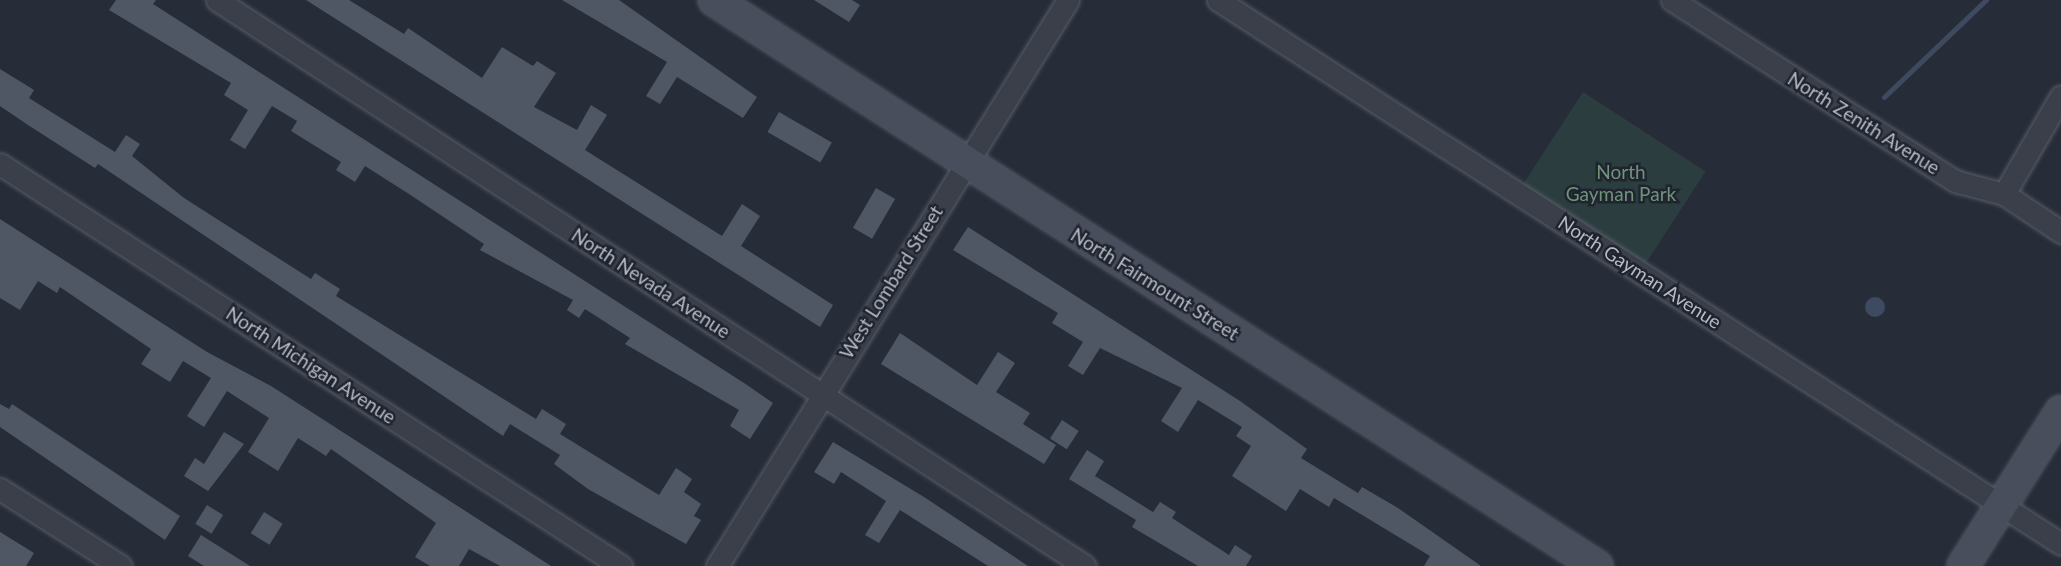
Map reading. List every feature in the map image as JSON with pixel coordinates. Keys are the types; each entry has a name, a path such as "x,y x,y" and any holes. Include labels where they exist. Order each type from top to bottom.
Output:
{"street":[{"name":"North Nevada Avenue","path":"217,0 1085,566"},
{"name":"North Fairmount Street","path":"714,0 965,164 1597,566"},
{"name":"West Lombard Street","path":"717,566 1068,0"},
{"name":"North Gayman Avenue","path":"1219,0 2061,544"},
{"name":"North Zenith Avenue","path":"1672,0 1955,181 2004,194 2061,232"},
{"path":"2004,194 2061,96"},
{"name":"North Michigan Avenue","path":"0,164 621,566"},
{"path":"1963,566 2061,411"},
{"path":"0,489 121,566"}],"green space":[{"name":"North Gayman Park","path":"1583,92 1705,172 1646,264 1523,184"}],"water":[{"path":"1875,297 1882,300 1885,307 1882,314 1875,317 1868,314 1865,307 1868,300"}],"building":[{"path":"116,0 156,0 153,4 773,403 750,439 730,426 739,410 625,344 630,338 585,309 579,318 567,310 573,300 480,250 484,244 365,166 355,182 336,170 341,162 291,131 297,121 272,106 245,149 230,140 248,110 224,95 231,83 109,10"},
{"path":"306,0 349,0 404,34 408,28 482,78 502,47 533,66 537,61 556,73 534,107 577,130 591,105 607,115 585,150 722,236 742,204 760,216 741,246 833,305 820,327"},
{"path":"562,0 619,0 757,97 743,118 677,77 660,104 646,96 667,62"},
{"path":"814,0 852,0 860,5 849,22"},
{"path":"0,69 34,90 29,98 115,152 126,135 140,144 132,156 184,198 311,279 315,273 340,289 336,296 536,419 542,409 566,424 560,434 659,495 676,468 692,479 684,492 701,504 694,516 701,520 686,544 588,489 554,464 560,455 510,424 503,436 98,164 95,168 0,106"},
{"path":"779,112 832,142 820,162 768,132"},
{"path":"876,188 895,199 872,239 853,228"},
{"path":"0,219 207,352 271,386 551,566 500,566 469,549 459,566 430,566 415,557 436,523 331,449 326,456 298,438 278,471 248,452 269,418 227,391 204,427 187,416 211,378 183,361 170,382 141,364 151,349 60,287 57,293 38,281 20,310 0,298"},
{"path":"968,227 1240,401 1307,449 1301,458 1358,493 1362,487 1398,508 1481,566 1424,566 1430,556 1334,498 1329,507 1300,489 1286,511 1232,476 1251,446 1236,436 1242,427 1198,400 1178,432 1161,421 1182,388 1100,348 1083,375 1068,366 1083,342 1052,323 1058,313 953,250"},
{"path":"900,333 977,385 998,352 1015,363 996,392 1030,413 1023,424 1056,445 1044,464 881,364"},
{"path":"0,404 9,409 12,404 180,516 165,540 0,427"},
{"path":"1062,420 1079,431 1067,449 1050,438"},
{"path":"224,432 244,444 208,491 184,476 195,458 204,464"},
{"path":"833,442 924,497 1028,566 988,566 900,510 879,543 865,535 886,501 841,472 834,484 814,472"},
{"path":"1087,450 1104,461 1095,476 1153,512 1160,502 1176,512 1172,518 1229,555 1235,545 1252,556 1246,566 1198,566 1132,527 1136,520 1069,479"},
{"path":"207,505 223,515 211,534 195,524"},
{"path":"264,512 283,524 269,545 251,533"},
{"path":"0,532 34,553 26,566 0,566"},
{"path":"201,535 250,566 204,566 188,556"}],"waterway":[{"path":"1884,97 1986,0"}]}
